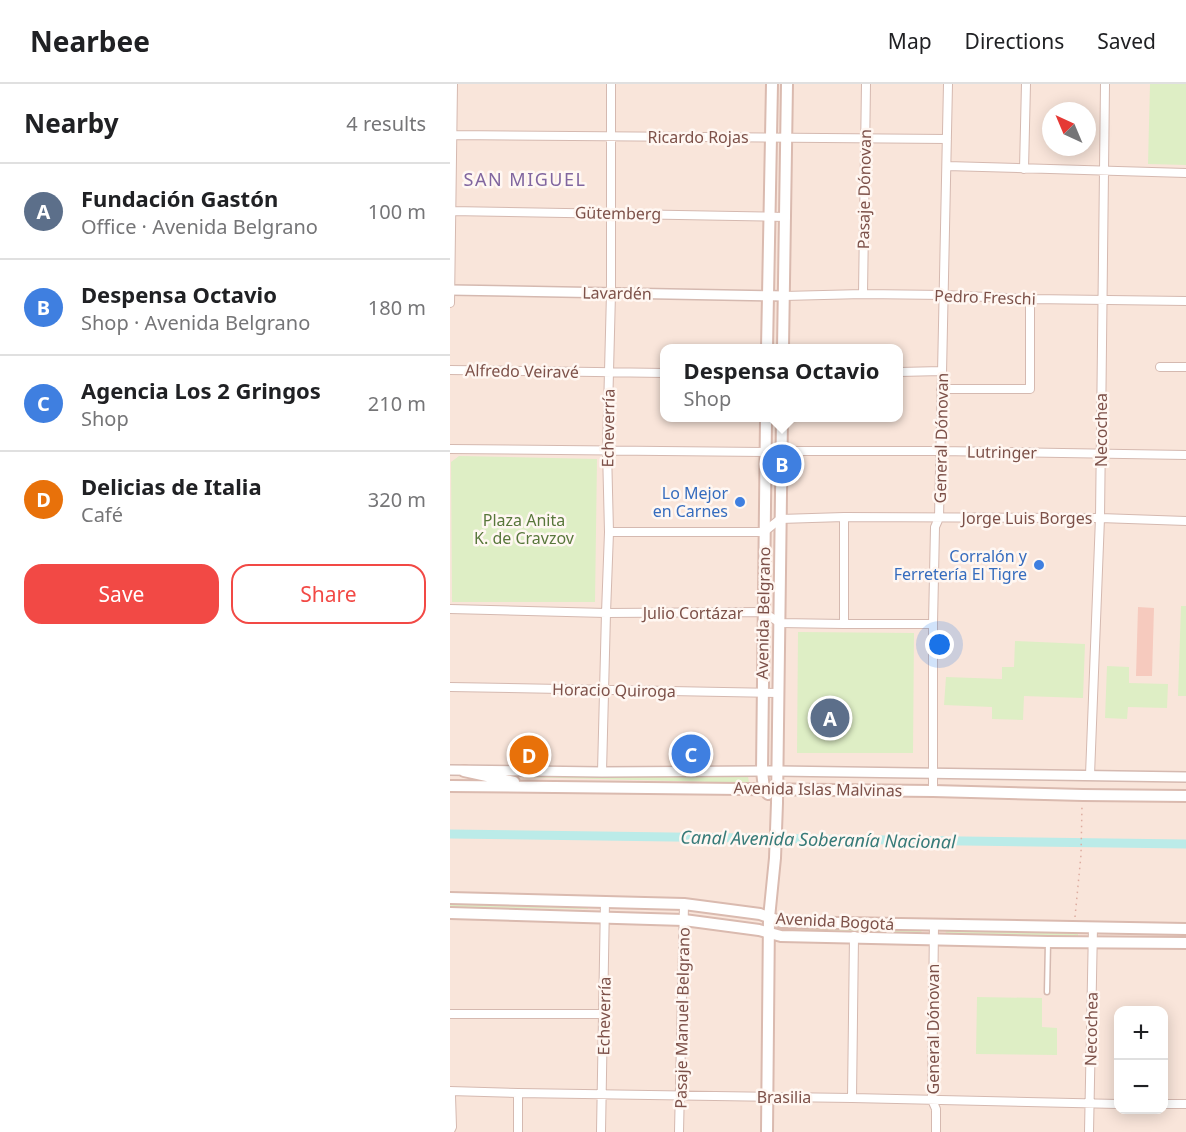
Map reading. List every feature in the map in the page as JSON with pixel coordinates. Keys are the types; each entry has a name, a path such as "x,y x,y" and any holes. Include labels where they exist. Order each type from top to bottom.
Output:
{"main road":[{"path":"767,344 772,84"},
{"path":"783,344 787,84"},
{"name":"Avenida Belgrano","path":"764,789 762,771 766,422"},
{"name":"Avenida Belgrano","path":"767,1132 769,918 775,858 777,802 782,422"},
{"path":"464,771 536,787"},
{"name":"Avenida Islas Malvinas","path":"450,786 1186,796"},
{"path":"764,789 777,802"},
{"name":"Avenida Bogotá","path":"450,898 684,904 760,914 782,922 1186,929"},
{"name":"Avenida Bogotá","path":"450,913 684,920 781,936 1186,943"}],"street":[{"path":"450,303 453,84"},
{"name":"Echeverría","path":"602,772 609,531 607,450 611,84"},
{"name":"Pasaje Dónovan","path":"863,294 866,84"},
{"name":"General Dónovan","path":"933,791 935,527 939,518 948,84"},
{"path":"1024,168 1026,84"},
{"name":"Necochea","path":"1090,775 1100,518 1105,84"},
{"name":"Ricardo Rojas","path":"451,135 947,139"},
{"path":"947,166 1186,173"},
{"name":"Gütemberg","path":"450,211 786,217"},
{"name":"Lavardén","path":"450,290 784,296"},
{"name":"Pedro Freschi","path":"784,296 944,295 1030,299 1186,301"},
{"path":"941,389 1030,389 1030,299"},
{"path":"1160,366 1186,367"},
{"name":"Alfredo Veiravé","path":"450,370 660,373"},
{"path":"903,372 942,371"},
{"path":"450,449 782,451"},
{"name":"Lutringer","path":"782,451 1186,455"},
{"path":"844,517 844,624"},
{"name":"Jorge Luis Borges","path":"780,519 1100,518 1186,521"},
{"path":"609,531 764,532 780,519"},
{"name":"Julio Cortázar","path":"450,609 606,613 763,612 780,623"},
{"path":"780,623 933,624"},
{"name":"Horacio Quiroga","path":"450,687 778,693"},
{"name":"Avenida Islas Malvinas","path":"450,770 777,771 1186,777"},
{"name":"Echeverría","path":"601,1132 605,901"},
{"name":"Pasaje Manuel Belgrano","path":"679,1132 684,904"},
{"name":"General Dónovan","path":"934,925 932,1100 936,1109 936,1132"},
{"name":"Necochea","path":"1089,1132 1093,927"},
{"path":"852,1098 854,936"},
{"path":"450,1014 604,1014"},
{"path":"450,1093 452,1127 450,1131"},
{"name":"Brasilia","path":"450,1093 1114,1104"},
{"path":"518,1093 518,1132"},
{"path":"1168,1104 1186,1104"}],"lane":[{"path":"1047,992 1048,942"}],"path":[{"path":"1074,926 1081,855 1083,795"}],"shaded area":[{"path":"450,84 1186,84 1186,1132 450,1132"}],"green space":[{"path":"1150,84 1186,84 1186,165 1148,164"},
{"name":"Plaza Anita K. de Cravzov","path":"459,456 597,459 595,602 452,602 451,462"},
{"path":"1181,606 1186,606 1186,696 1178,696"},
{"path":"798,632 914,633 913,753 797,753"},
{"path":"1015,641 1085,644 1083,698 1024,696 1023,720 992,719 992,707 944,705 946,677 1002,679 1002,667 1014,667"},
{"path":"1107,666 1129,667 1129,683 1168,684 1167,708 1128,707 1127,719 1105,718"},
{"path":"748,776 749,783 523,777"},
{"path":"450,902 587,904 588,909 450,907"},
{"path":"789,925 921,929 922,934 789,932"},
{"path":"946,931 1078,932 1078,937 945,935"},
{"path":"977,997 1042,998 1042,1027 1057,1028 1057,1055 976,1054"}],"building":[{"path":"1138,607 1154,608 1152,676 1136,676"}],"waterway":[{"name":"Canal Avenida Soberanía Nacional","path":"450,834 1186,844"}],"place":[{"name":"Despensa Octavio","path":"782,464"},
{"name":"Lo Mejor en Carnes","path":"740,502"},
{"name":"Corralón y Ferretería El Tigre","path":"1039,565"},
{"name":"Fundación Gastón","path":"830,718"},
{"name":"Agencia Los 2 Gringos","path":"691,754"},
{"name":"Delicias de Italia","path":"529,755"}],"district":[{"name":"SAN MIGUEL","path":"525,179"}]}
